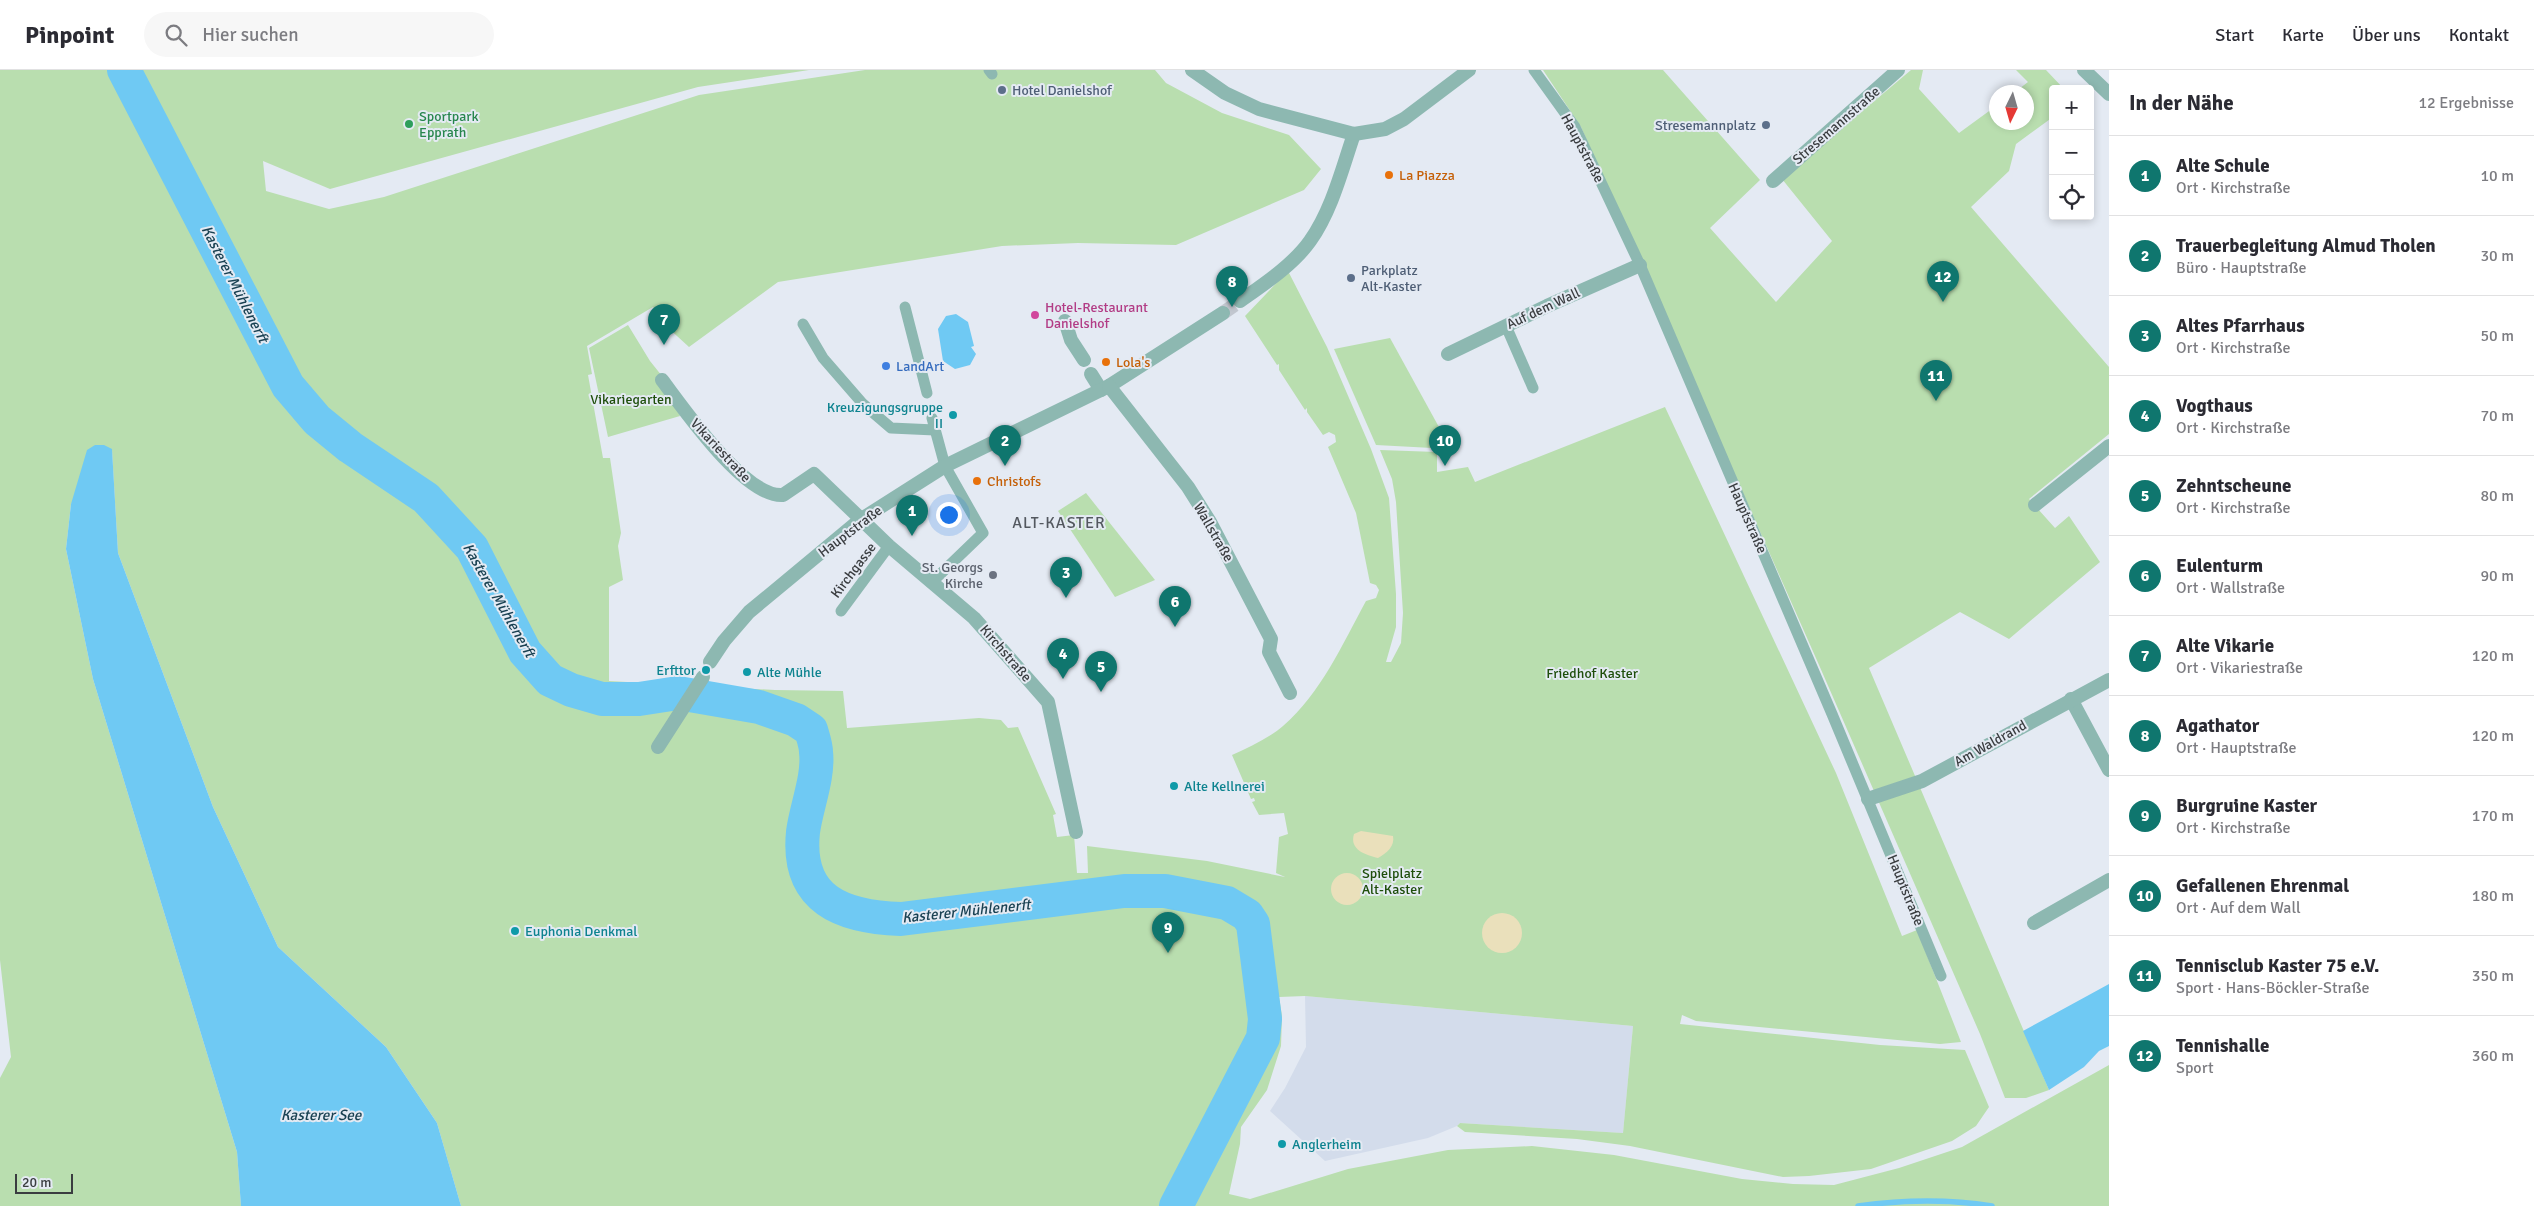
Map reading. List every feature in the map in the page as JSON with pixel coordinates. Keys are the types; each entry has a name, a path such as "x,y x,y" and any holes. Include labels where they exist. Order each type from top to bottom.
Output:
{"street":[{"path":"1192,70 1225,93 1259,108 1354,134 1385,129 1404,119 1469,70"},
{"name":"Stresemannstraße","path":"1773,181 1898,70"},
{"path":"2084,70 2109,94"},
{"path":"1240,301 1287,264 1310,242 1324,218 1354,134"},
{"name":"Auf dem Wall","path":"1448,354 1640,265"},
{"name":"Hauptstraße","path":"710,662 724,641 749,612 860,520 945,466 1105,388 1223,313"},
{"path":"1065,321 1071,340 1084,360"},
{"name":"Wallstraße","path":"1091,374 1105,388 1188,487 1210,522 1271,639 1269,652 1290,693"},
{"name":"Vikariestraße","path":"662,380 703,434 748,480 767,493 783,495 814,474 860,520"},
{"path":"2035,504 2109,446"},
{"name":"Kirchstraße","path":"860,520 974,618 1048,702 1078,836"},
{"path":"658,747 703,678"},
{"name":"Am Waldrand","path":"1868,799 1922,781 2109,680"},
{"path":"2071,699 2109,770"},
{"path":"2034,923 2109,880"}],"lane":[{"name":"Hauptstraße","path":"1534,70 1576,127 1640,265 1868,799 1941,976"},
{"path":"905,307 927,393"},
{"path":"804,324 823,358 863,404 890,428 935,430"},
{"path":"1506,326 1533,388"},
{"path":"931,583 983,533 945,466 932,418"},
{"name":"Kirchgasse","path":"841,611 889,546"}],"shaded area":[{"path":"1305,996 1633,1026 1623,1133 1460,1123 1428,1138 1325,1161 1270,1111 1285,1088 1306,1047"}],"green space":[{"path":"0,70 809,70 698,87 330,189 263,161 266,191 329,209 384,197 699,95 865,70 1155,70 1166,83 1222,113 1289,135 1321,169 1304,190 1176,245 1078,243 1002,246 778,282 689,347 665,325 653,307 587,346 592,374 588,375 603,458 610,458 621,533 618,546 623,580 609,587 609,681 775,690 843,691 847,728 979,718 1001,720 1008,728 1018,727 1056,814 1053,815 1057,837 1074,835 1077,873 1088,873 1087,846 1207,861 1285,877 1276,873 1279,837 1288,834 1284,813 1259,815 1252,802 1255,801 1254,798 1251,799 1232,755 1259,742 1283,726 1309,699 1330,668 1366,601 1376,598 1379,590 1376,585 1370,583 1356,513 1328,447 1336,442 1335,435 1329,432 1323,435 1307,412 1307,408 1305,410 1279,370 1279,364 1277,365 1245,316 1288,271 1327,347 1371,449 1389,498 1396,594 1396,627 1386,662 1391,662 1401,643 1403,613 1396,502 1392,479 1380,450 1437,452 1437,472 1468,467 1475,482 1665,407 1836,773 1902,936 1917,930 1961,1042 1940,1044 1696,1021 1682,1015 1680,1024 1880,1045 1965,1050 1989,1107 1976,1126 1952,1141 1871,1169 1809,1176 1783,1177 1630,1146 1577,1139 1465,1132 1457,1126 1460,1123 1623,1133 1633,1026 1305,996 1279,997 1282,1016 1281,1046 1267,1090 1241,1127 1240,1144 1229,1194 1250,1199 1348,1169 1448,1150 1532,1146 1614,1155 1742,1179 1793,1184 1834,1185 1899,1168 1962,1147 2109,1065 2109,1206 461,1206 437,1123 386,1047 278,947 213,807 118,553 112,450 71,504 66,549 93,679 237,1152 241,1206 0,1206 0,1078 11,1057 0,960"},
{"path":"1543,70 1663,70 1760,180 1710,228 1776,302 1832,241 1782,179 1911,70 1923,70 1919,89 1959,133 1989,111 1989,130 2034,130 2034,85 2024,85 2028,82 2016,70 2046,70 2060,85 2049,85 2049,120 2016,144 2009,171 1971,207 2109,367 2109,434 2029,499 2055,528 2069,516 2100,562 2009,639 1960,612 1869,668 2049,1090 2026,1098 2005,1098 1980,1034 1819,665 1581,127"},
{"name":"Vikariegarten","path":"628,325 650,361 662,376 680,416 608,437 589,348"},
{"path":"1390,338 1451,449 1376,445 1334,349"},
{"path":"1086,493 1155,580 1115,597 1058,511"}],"sand":[{"path":"1361,831 1393,836 1392,846 1378,858 1364,853 1356,848 1353,840 1354,834"},
{"path":"1347,873 1353,874 1358,878 1362,883 1362,895 1358,900 1353,904 1347,905 1341,904 1336,900 1332,895 1331,889 1332,883 1336,878 1341,874"},
{"path":"1506,913 1513,916 1519,922 1522,933 1521,941 1513,950 1506,953 1498,953 1491,950 1483,941 1482,929 1485,922 1494,914"}],"water":[{"path":"956,314 968,322 974,346 971,347 976,354 970,365 955,369 943,361 938,329 946,316"},
{"name":"Kasterer See","path":"95,445 104,445 112,449 118,553 213,807 278,947 386,1047 437,1123 461,1206 241,1206 237,1152 93,679 66,549 71,504 87,450"},
{"path":"2109,984 2109,1046 2099,1051 2084,1067 2049,1090 2023,1031"}],"waterway":[{"name":"Kasterer Mühlenerft","path":"124,70 288,386 317,420 350,447 426,498 472,548 525,652 550,680 571,690 602,699 639,699 678,693 759,707 796,720 811,730 816,747 816,772 803,832 803,855 807,874 815,889 827,900 842,909 860,914 901,919 1124,891 1165,891 1227,903 1247,915 1253,924 1265,1019 1263,1038 1176,1206"},
{"path":"1858,1206 1891,1202 1925,1201 1959,1202 1992,1206"}],"tunnel":[{"path":"1223,313 1240,301"}],"place":[{"name":"Hotel Danielshof","path":"1002,90"},
{"name":"Sportpark Epprath","path":"409,124"},
{"name":"Stresemannplatz","path":"1766,125"},
{"name":"La Piazza","path":"1389,175"},
{"name":"Parkplatz Alt-Kaster","path":"1351,278"},
{"name":"Tennishalle","path":"1943,302"},
{"name":"Agathator","path":"1232,307"},
{"name":"Hotel-Restaurant Danielshof","path":"1035,315"},
{"name":"Alte Vikarie","path":"664,345"},
{"name":"Lola's","path":"1106,362"},
{"name":"LandArt","path":"886,366"},
{"name":"Tennisclub Kaster 75 e.V.","path":"1936,401"},
{"name":"Kreuzigungsgruppe II","path":"953,415"},
{"name":"Trauerbegleitung Almud Tholen","path":"1005,466"},
{"name":"Gefallenen Ehrenmal","path":"1445,466"},
{"name":"Christofs","path":"977,481"},
{"name":"Alte Schule","path":"912,536"},
{"name":"St. Georgs Kirche","path":"993,575"},
{"name":"Altes Pfarrhaus","path":"1066,598"},
{"name":"Eulenturm","path":"1175,627"},
{"name":"Erfttor","path":"706,670"},
{"name":"Alte Mühle","path":"747,672"},
{"name":"Vogthaus","path":"1063,679"},
{"name":"Zehntscheune","path":"1101,692"},
{"name":"Alte Kellnerei","path":"1174,786"},
{"name":"Euphonia Denkmal","path":"515,931"},
{"name":"Burgruine Kaster","path":"1168,953"},
{"name":"Anglerheim","path":"1282,1144"}],"district":[{"name":"ALT-KASTER","path":"1059,522"}],"park label":[{"name":"Friedhof Kaster","path":"1592,673"},
{"name":"Spielplatz Alt-Kaster","path":"1392,882"}]}
